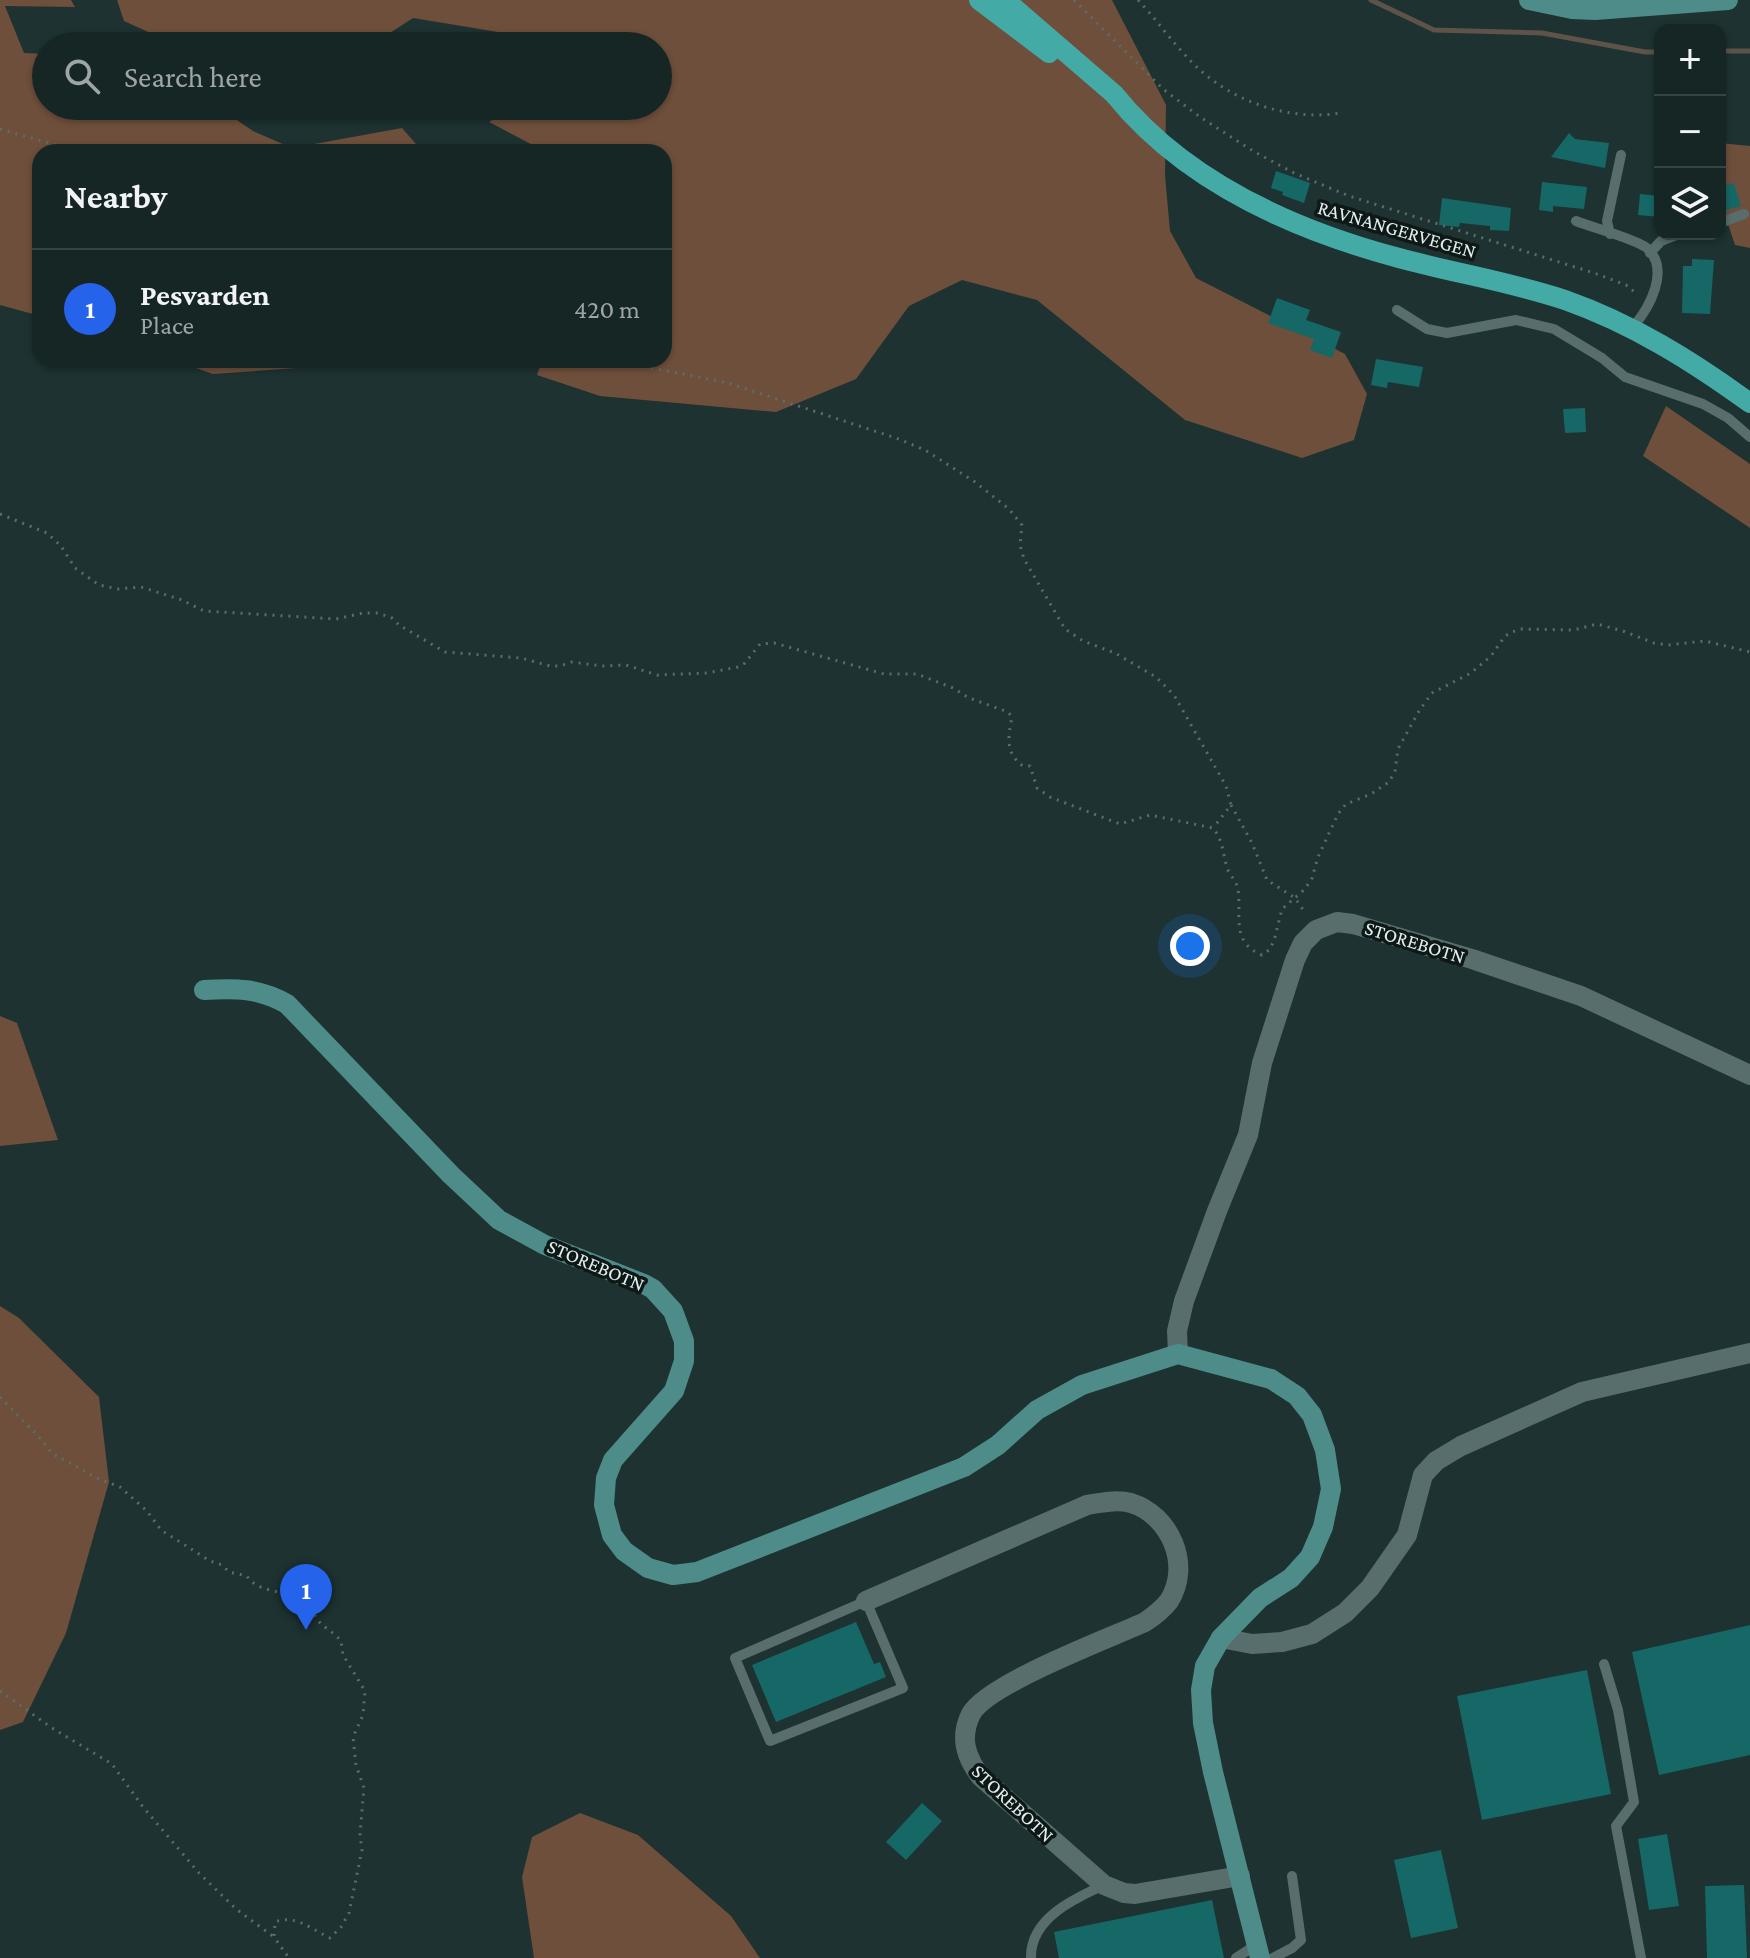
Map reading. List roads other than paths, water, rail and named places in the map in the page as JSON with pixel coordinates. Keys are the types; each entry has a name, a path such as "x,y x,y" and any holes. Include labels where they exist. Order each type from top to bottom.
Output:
{"main road":[{"name":"RAVNANGERVEGEN","path":"979,0 1207,176 1234,193 1294,224 1372,251 1562,299 1632,328 1680,354 1750,403"},
{"name":"RAVNANGERVEGEN","path":"1005,0 1114,94 1129,113"}],"street":[{"path":"1529,0 1572,9 1595,10 1728,0"},
{"name":"STOREBOTN","path":"204,990 256,990 287,1004 499,1220 545,1245 644,1284 653,1289 673,1311 684,1341 680,1376 674,1391 613,1460 604,1492 607,1521 612,1535 624,1551 648,1568 673,1575 697,1572 964,1467 998,1445 1037,1410 1082,1385 1178,1354 1177,1331 1184,1301 1248,1135 1262,1063 1282,999 1303,943 1316,930 1337,922 1353,924 1472,959 1581,996 1750,1075"},
{"path":"1221,1638 1252,1644 1282,1642 1312,1634 1345,1613 1370,1588 1407,1535 1423,1475 1436,1461 1461,1446 1582,1392 1750,1353"},
{"path":"1178,1354 1271,1379 1297,1396 1312,1415 1325,1450 1331,1489 1323,1527 1310,1557 1291,1578 1251,1606 1221,1638 1205,1666 1201,1690 1203,1723 1213,1772 1263,1953"},
{"name":"STOREBOTN","path":"866,1601 1087,1505 1126,1502 1145,1509 1161,1522 1173,1540 1178,1567 1173,1593 1160,1612 1145,1622 990,1695 972,1712 966,1732 966,1755 981,1777 1104,1885 1135,1894 1240,1876"}],"lane":[{"path":"1610,234 1607,221 1621,155"},
{"path":"1726,221 1744,214"},
{"path":"1576,221 1637,243 1650,253 1657,278 1655,294 1632,328"},
{"path":"1650,253 1664,240"},
{"path":"1397,310 1427,329 1447,333 1516,320 1554,329 1602,358 1625,377 1703,404 1728,418 1750,437"},
{"path":"866,1601 903,1688 770,1741 735,1658 866,1601"},
{"path":"1604,1664 1618,1710 1634,1802 1616,1826 1641,1958"},
{"path":"1236,1958 1292,1948 1301,1940 1292,1876"},
{"path":"1031,1958 1039,1927 1076,1899 1104,1885"}],"waterway":[{"path":"1371,0 1434,30 1542,33 1654,52"},
{"path":"1726,51 1750,51"}],"place":[{"name":"Pesvarden","path":"306,1630"}]}
